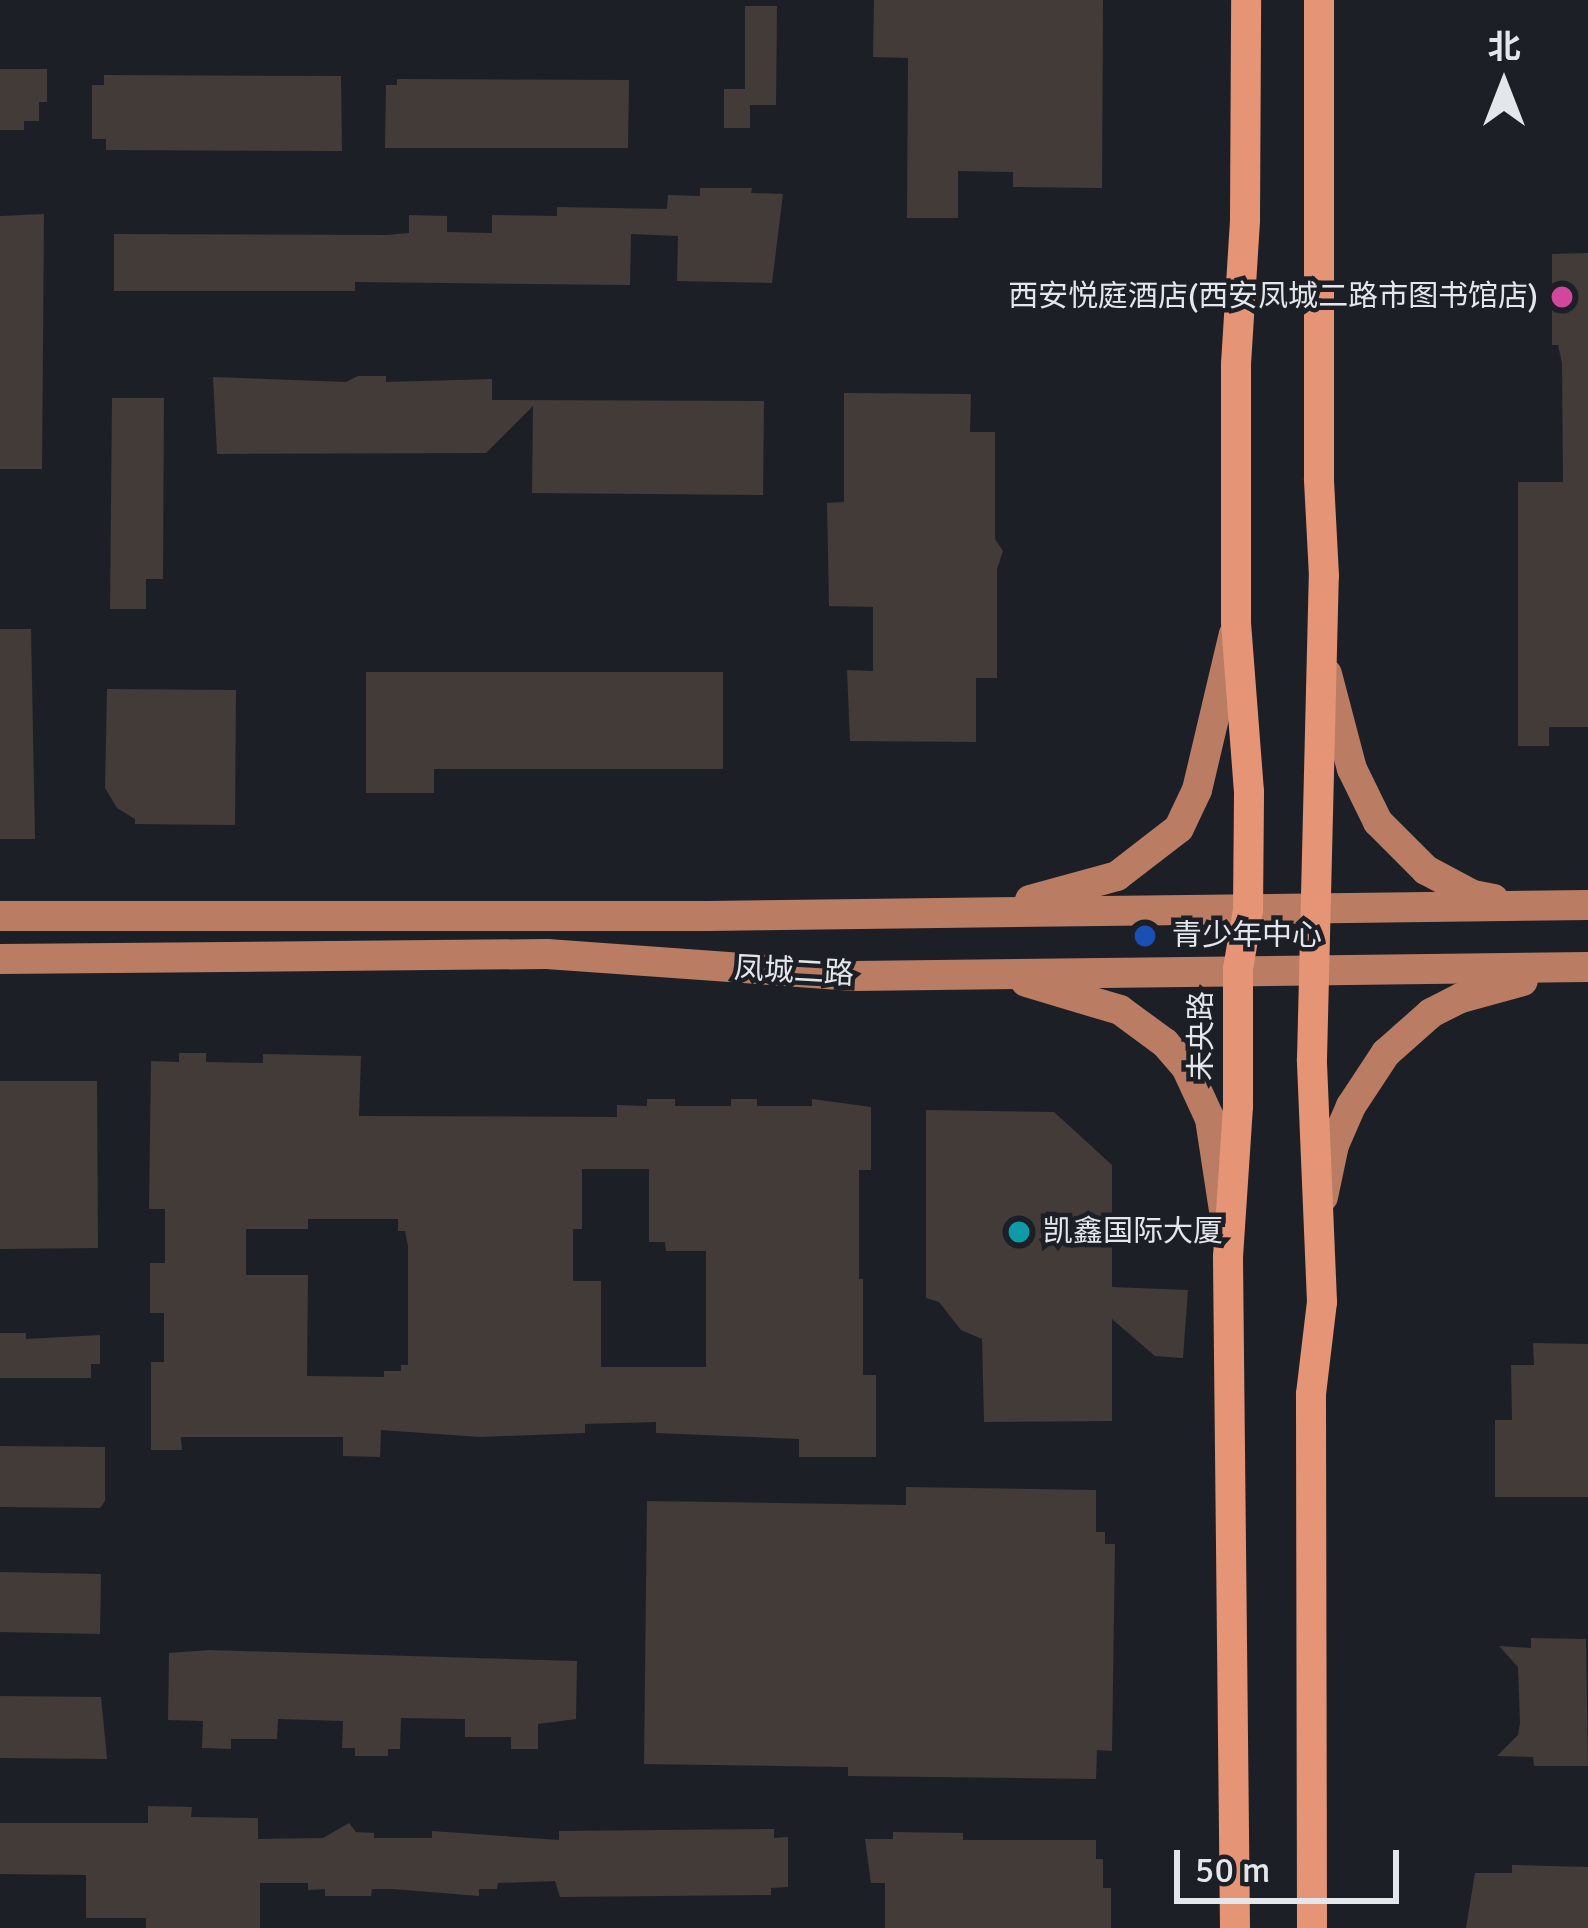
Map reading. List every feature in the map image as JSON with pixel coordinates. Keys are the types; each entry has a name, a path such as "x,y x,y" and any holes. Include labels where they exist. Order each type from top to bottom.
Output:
{"main road":[{"name":"未央路","path":"1235,1928 1228,1257 1238,1106 1238,969 1248,910 1250,792 1236,622 1236,364 1245,219 1246,0"},
{"path":"1312,1928 1311,1394 1322,1302 1321,1209 1313,1161 1323,656 1319,0"},
{"path":"944,913 1044,898 1105,880 1144,859 1179,828 1197,790 1236,622"},
{"path":"1323,656 1352,769 1378,822 1426,870 1450,885 1473,895 1548,905"},
{"name":"凤城二路","path":"0,916 1588,905"},
{"name":"凤城二路","path":"0,958 547,953 691,968 954,976 1238,969 1588,969"},
{"path":"1321,1209 1334,1145 1352,1106 1367,1077 1407,1031 1461,998 1588,969"},
{"path":"954,976 1032,982 1087,998 1120,1010 1165,1043 1200,1091 1210,1119 1228,1257"}],"building":[{"path":"874,0 1103,0 1102,188 1013,187 1013,172 958,171 958,218 907,218 908,58 873,57"},
{"path":"745,6 777,6 776,105 750,105 750,128 724,128 724,89 745,89"},
{"path":"0,69 47,69 47,102 39,102 39,121 24,121 24,130 0,130"},
{"path":"104,75 341,76 342,151 106,150 106,139 92,139 92,85 104,85"},
{"path":"397,79 629,80 628,148 385,148 386,85 397,85"},
{"path":"700,188 752,188 751,193 783,194 772,283 677,281 678,236 631,234 630,285 355,282 355,291 114,291 114,234 387,235 409,233 409,215 447,216 447,232 492,233 492,215 557,216 557,207 667,209 668,195 700,196"},
{"path":"44,214 42,469 0,469 0,216"},
{"path":"1588,253 1588,727 1549,727 1549,746 1518,746 1518,482 1563,482 1562,363 1558,345 1552,345 1552,254"},
{"path":"358,376 386,376 386,382 492,379 492,400 764,401 763,495 532,493 533,406 486,453 217,454 213,377 346,382"},
{"path":"844,393 971,394 970,432 995,432 995,539 1003,551 997,569 997,678 976,678 976,742 850,741 847,670 873,671 873,607 829,606 827,503 844,502"},
{"path":"112,398 164,398 163,579 146,579 146,609 110,609"},
{"path":"0,629 31,629 35,839 0,839"},
{"path":"366,672 723,672 723,769 434,769 434,793 366,793"},
{"path":"107,689 236,690 235,825 135,824 135,819 117,808 105,788"},
{"path":"179,1053 206,1053 206,1062 263,1063 263,1054 361,1056 359,1116 617,1117 617,1105 647,1106 647,1099 675,1099 675,1106 731,1106 731,1099 757,1099 757,1106 812,1106 812,1099 871,1107 871,1170 859,1170 859,1279 863,1279 863,1375 876,1375 876,1457 799,1457 799,1439 656,1433 656,1422 585,1424 585,1433 480,1437 381,1430 380,1457 343,1456 343,1437 181,1437 182,1450 151,1450 151,1362 164,1362 164,1313 150,1313 150,1263 165,1263 165,1209 149,1209 151,1061 179,1062","holes":["582,1169 649,1169 649,1242 665,1242 666,1251 706,1251 706,1367 601,1367 601,1281 573,1281 573,1229 582,1229","308,1219 398,1219 398,1231 405,1231 408,1246 408,1365 401,1365 401,1371 384,1371 384,1377 307,1376 308,1275 246,1275 246,1229 308,1229"]},
{"path":"0,1081 97,1081 98,1248 0,1249"},
{"name":"凯鑫国际大厦","path":"926,1110 1054,1112 1112,1165 1112,1287 1188,1290 1183,1358 1155,1356 1112,1319 1112,1421 984,1422 982,1339 961,1330 939,1302 926,1298"},
{"path":"0,1333 26,1333 26,1339 100,1335 100,1364 91,1364 91,1378 0,1378"},
{"path":"1533,1343 1588,1344 1588,1497 1495,1497 1495,1420 1512,1420 1511,1365 1534,1365"},
{"path":"0,1446 105,1447 105,1501 100,1508 0,1507"},
{"path":"906,1487 1096,1490 1096,1532 1105,1532 1105,1544 1115,1544 1112,1751 1097,1750 1096,1779 848,1776 848,1767 644,1764 647,1501 906,1505"},
{"path":"0,1572 101,1574 100,1634 0,1632"},
{"path":"1531,1638 1586,1639 1588,1766 1534,1766 1533,1757 1497,1756 1518,1735 1520,1723 1518,1667 1499,1646 1531,1648"},
{"path":"209,1650 577,1661 576,1719 538,1724 538,1749 511,1749 511,1737 465,1737 465,1719 401,1718 400,1749 388,1749 388,1756 355,1756 355,1748 342,1748 343,1721 278,1719 277,1739 231,1739 231,1749 202,1748 203,1721 168,1720 169,1653"},
{"path":"0,1696 101,1697 107,1759 0,1758"},
{"path":"148,1806 192,1807 191,1817 258,1818 258,1839 323,1838 349,1823 356,1832 374,1833 374,1838 432,1838 432,1831 559,1840 559,1831 774,1829 774,1838 788,1837 788,1887 771,1888 771,1895 560,1897 555,1881 498,1883 497,1889 479,1889 479,1896 372,1889 371,1896 325,1896 325,1889 308,1890 308,1883 260,1883 260,1928 146,1928 146,1918 86,1918 86,1875 0,1874 0,1823 148,1823"},
{"path":"893,1832 963,1833 963,1840 1096,1840 1096,1859 1103,1859 1103,1888 1111,1888 1111,1928 885,1928 885,1883 871,1883 865,1839 893,1839"},
{"path":"1512,1865 1588,1867 1588,1928 1466,1928 1475,1873 1512,1873"}],"place":[{"name":"西安悦庭酒店(西安凤城二路市图书馆店)","path":"1562,297"},
{"name":"青少年中心","path":"1145,936"},
{"name":"凯鑫国际大厦","path":"1019,1232"}]}
